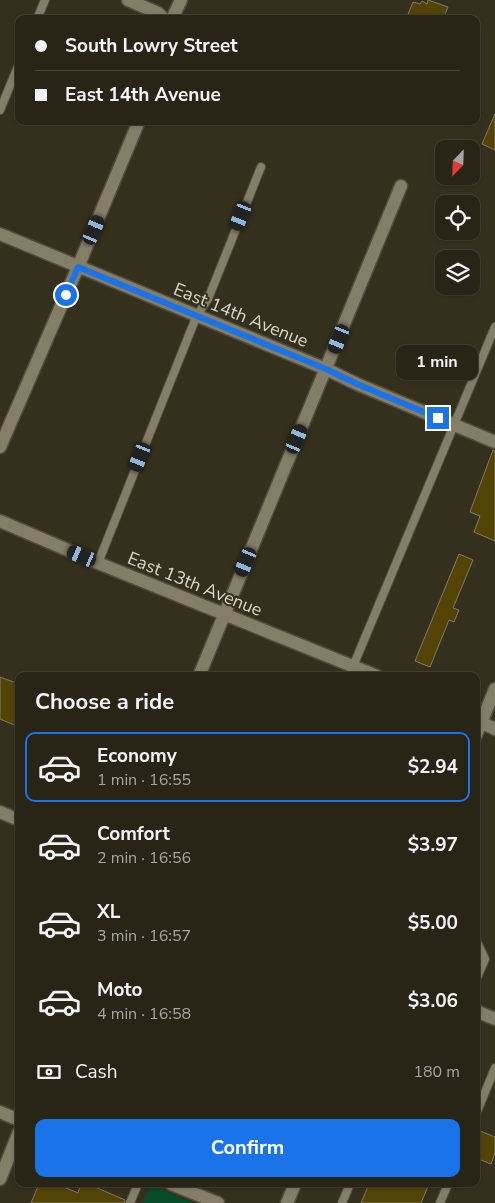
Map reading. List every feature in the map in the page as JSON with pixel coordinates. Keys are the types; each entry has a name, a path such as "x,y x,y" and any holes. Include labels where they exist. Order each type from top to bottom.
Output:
{"street":[{"path":"128,0 160,15"},
{"path":"174,15 181,0"},
{"path":"0,447 137,125"},
{"path":"201,672 401,186"},
{"name":"East 14th Avenue","path":"0,234 326,369 495,442"},
{"name":"East 13th Avenue","path":"0,521 225,614 352,671"},
{"path":"480,719 495,689"},
{"path":"480,721 495,728"},
{"path":"0,812 15,818"},
{"path":"480,1013 495,1020"},
{"path":"0,1112 15,1118"},
{"path":"0,1179 15,1142"},
{"path":"178,1187 218,1203"},
{"path":"287,1203 294,1187"}],"lane":[{"path":"39,15 45,0"},
{"path":"0,110 15,74"},
{"path":"98,563 197,315 208,298 261,167"},
{"path":"352,671 495,327"},
{"path":"480,948 485,959 480,968"},
{"path":"480,1104 495,1068"},
{"path":"130,1203 137,1187"},
{"path":"342,1203 349,1187"},
{"path":"440,1203 447,1187"}],"green space":[{"path":"150,1187 156,1187 193,1203 143,1203"}],"building":[{"path":"428,0 448,7 445,15 408,15 413,2 420,4 422,1 427,4"},
{"path":"495,114 495,150 482,144"},
{"path":"493,450 495,450 495,541 474,532 480,516 470,512"},
{"path":"459,554 473,560 453,608 459,610 454,622 449,620 430,667 415,661"},
{"path":"0,677 15,683 15,725 0,719"},
{"path":"480,1131 495,1137 495,1153 491,1164 480,1160"},
{"path":"38,1187 64,1187 78,1193 80,1187 95,1187 125,1200 124,1203 31,1203"},
{"path":"368,1187 428,1187 421,1203 361,1203"}],"route":[{"path":"66,295 78,267 326,369 438,418"}]}
